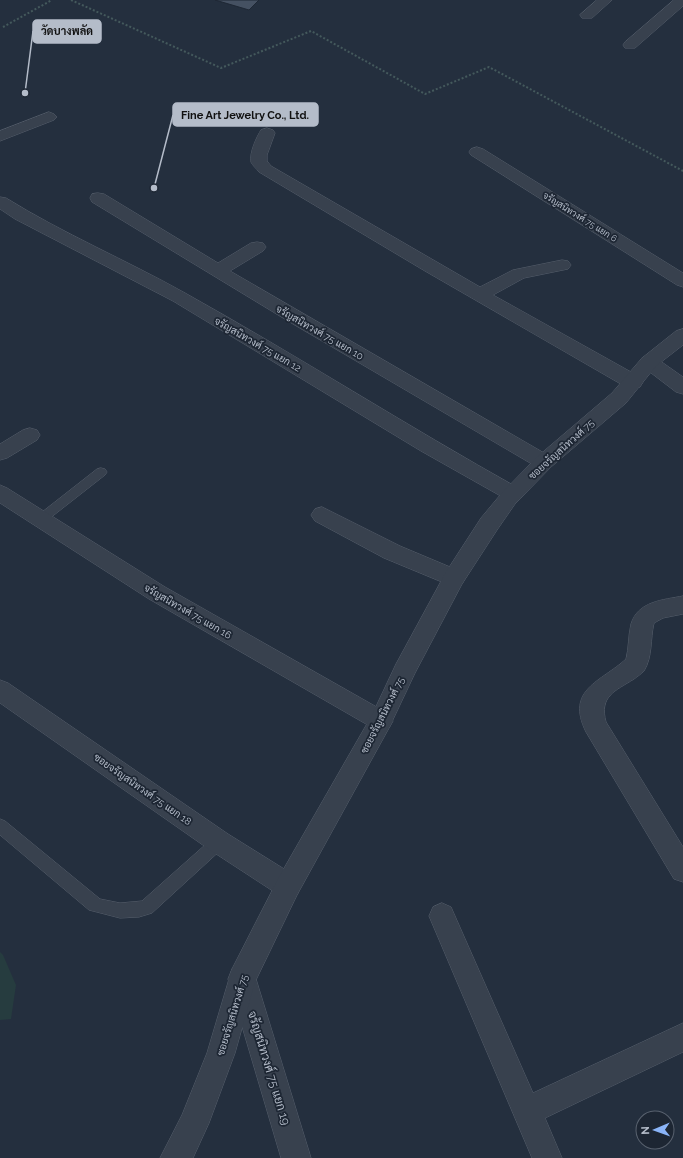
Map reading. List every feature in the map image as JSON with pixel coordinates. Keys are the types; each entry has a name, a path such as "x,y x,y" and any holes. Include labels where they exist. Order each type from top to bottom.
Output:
{"street":[{"path":"587,16 605,0"},
{"path":"630,45 682,0"},
{"path":"0,136 49,117"},
{"path":"266,133 259,155 259,162 265,169 431,267 633,382"},
{"name":"จรัญสนิทวงศ์ 75 แยก 6","path":"477,152 683,281"},
{"name":"จรัญสนิทวงศ์ 75 แยก 10","path":"98,198 217,271 544,462"},
{"name":"จรัญสนิทวงศ์ 75 แยก 12","path":"0,202 36,224 179,297 291,363 446,458 513,494"},
{"path":"217,271 257,247"},
{"path":"480,294 519,274 562,265"},
{"name":"ซอยจรัญสนิทวงศ์ 75","path":"175,1158 179,1154 194,1123 221,1053 242,979 288,886 381,721 404,671 454,578 489,524 513,494 544,462 619,398 649,362 683,335"},
{"path":"649,362 683,386"},
{"path":"0,453 30,435"},
{"name":"จรัญสนิทวงศ์ 75 แยก 16","path":"0,493 157,593 381,721"},
{"path":"322,515 392,552 454,578"},
{"path":"683,604 647,615 643,622 640,653 635,666 604,687 592,699 590,713 595,726 683,870"},
{"name":"ซอยจรัญสนิทวงศ์ 75 แยก 18","path":"0,690 219,842 288,886"},
{"path":"442,916 547,1158"},
{"name":"จรัญสนิทวงศ์ 75 แยก 19","path":"242,979 296,1158"},
{"path":"527,1110 683,1037"}],"lane":[{"path":"41,519 101,472"},
{"path":"0,826 95,905 114,911 131,911 146,908 219,842"}],"path":[{"path":"1,27 52,0"},
{"path":"71,0 220,68 311,31 425,94 489,67 683,171"}],"green space":[{"path":"0,952 3,955 16,985 11,1019 0,1020"}],"building":[{"path":"215,0 259,0 249,10"}],"place":[{"name":"วัดบางพลัด","path":"25,93"},
{"name":"Fine Art Jewelry Co., Ltd.","path":"154,188"}]}
